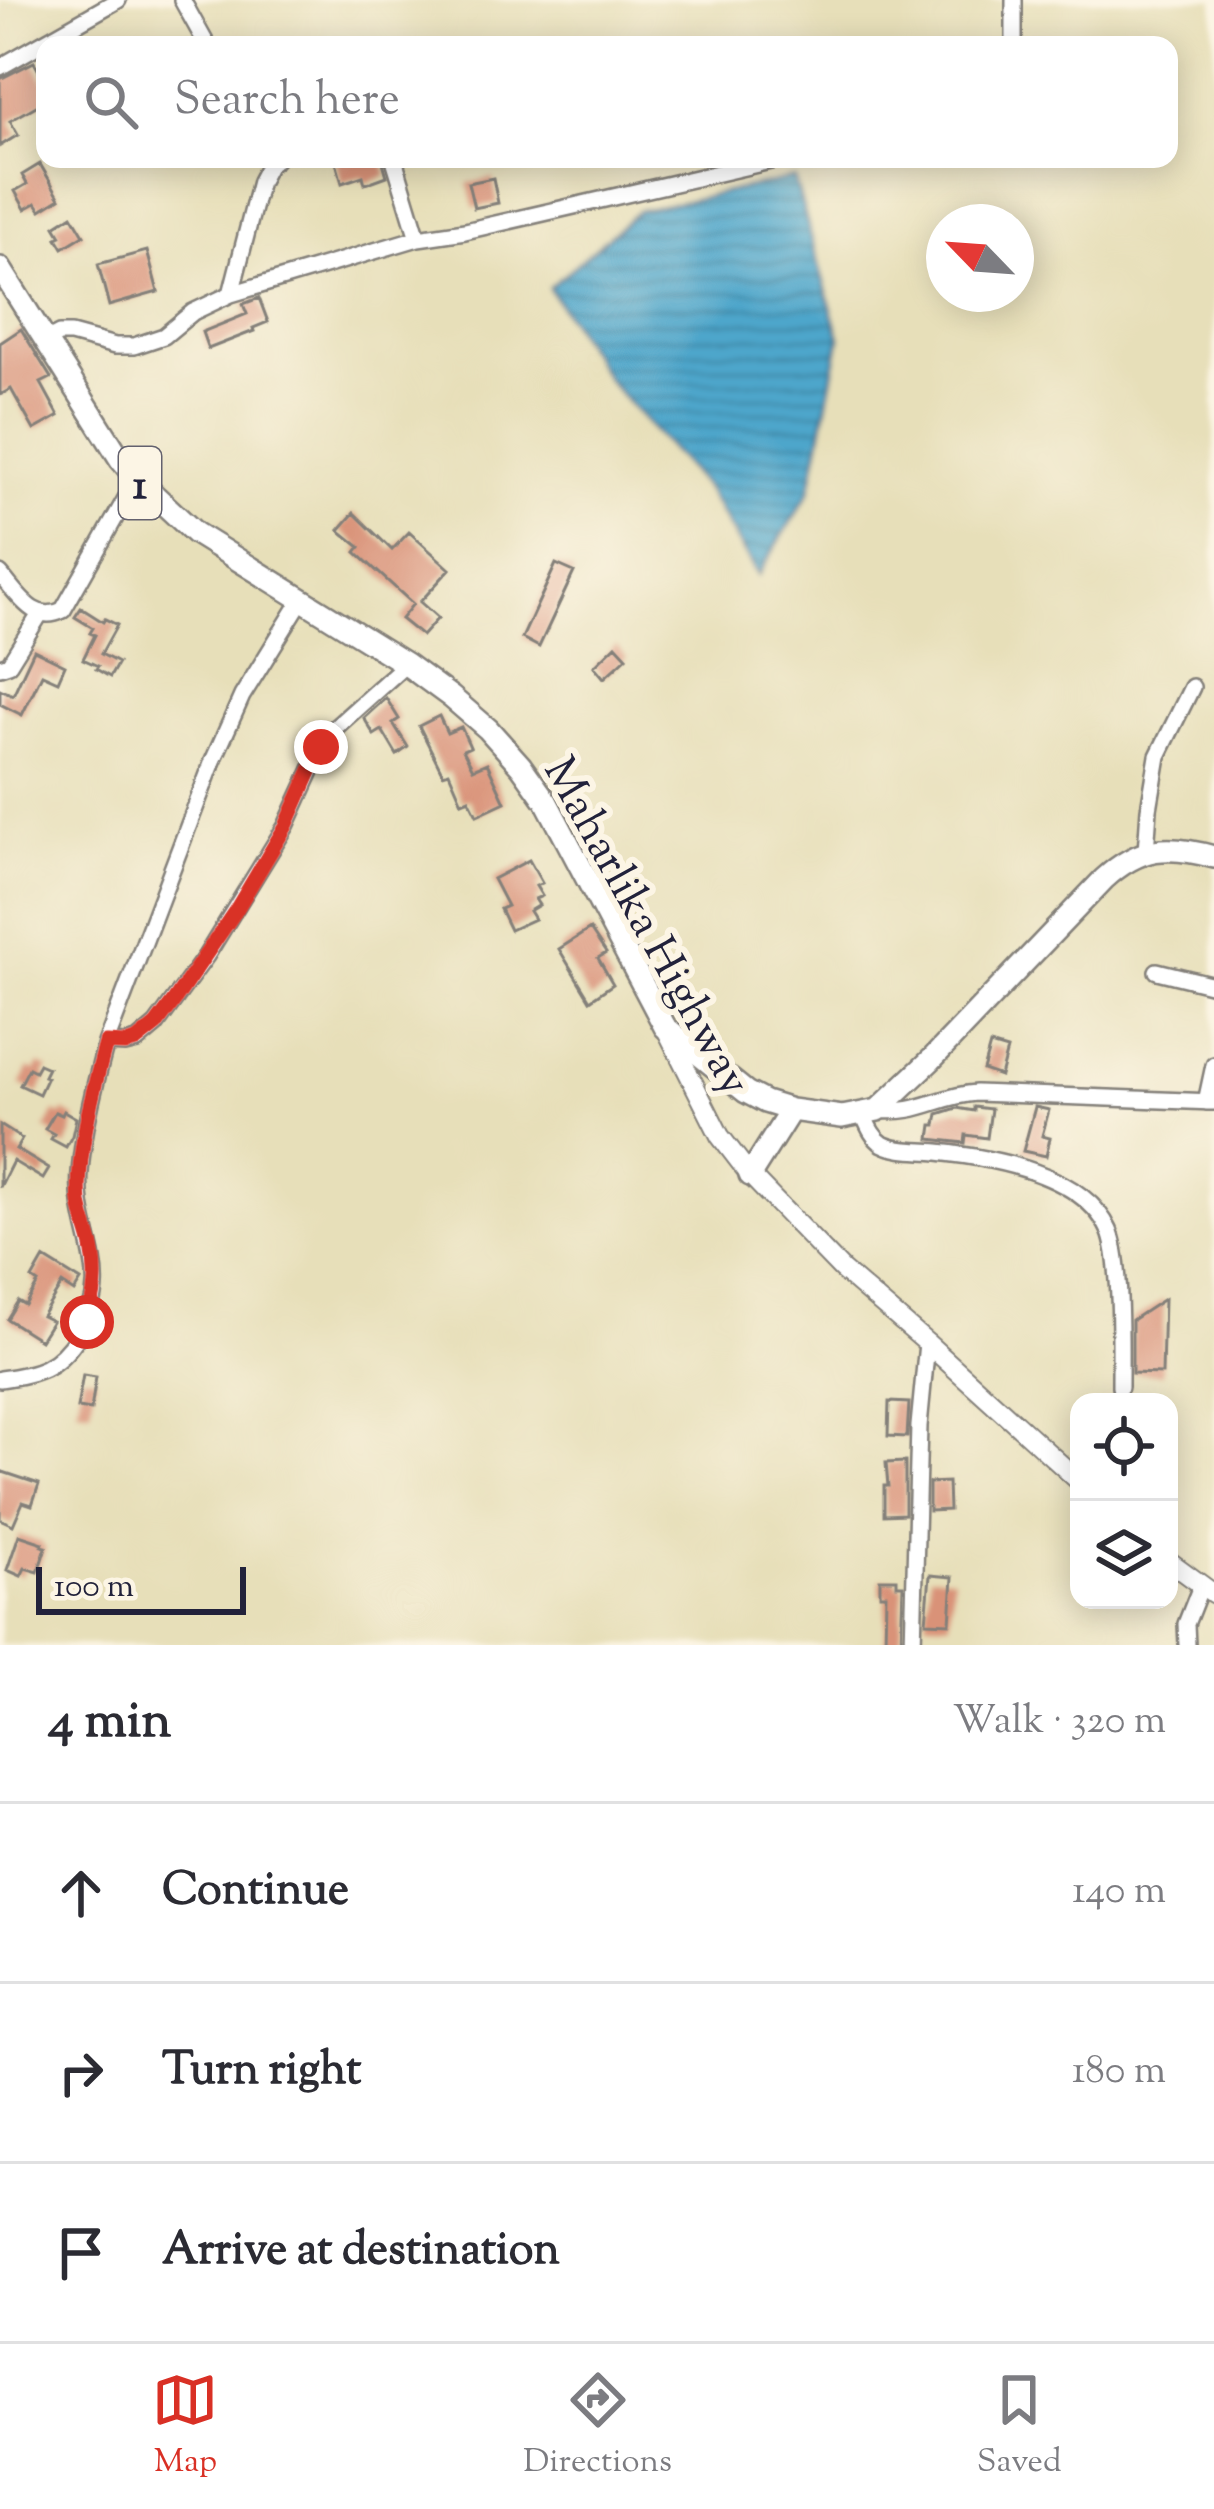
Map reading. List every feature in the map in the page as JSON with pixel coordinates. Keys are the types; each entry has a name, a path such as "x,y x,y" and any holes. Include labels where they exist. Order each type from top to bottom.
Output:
{"highway":[{"name":"Maharlika Highway","path":"0,268 137,479 195,533 406,664 476,718 521,766 570,842 665,1027"},
{"path":"665,1027 765,1102 842,1118 870,1112 932,1060 1124,862 1170,848 1214,857"},
{"path":"749,1175 791,1111"}],"main road":[{"name":"Maharlika Highway","path":"665,1027 720,1136 749,1175 842,1270 1070,1473"},
{"path":"1178,1568 1208,1590"}],"street":[{"path":"55,36 118,0"},
{"path":"182,0 202,36"},
{"path":"1013,36 1014,0"},
{"path":"0,67 36,47"},
{"path":"231,294 260,181 268,168"},
{"path":"397,168 418,238"},
{"path":"46,340 71,334 134,346 164,336 193,312 231,294 418,238 740,168"},
{"path":"0,574 40,614 63,610 137,479"},
{"path":"0,1379 34,1374 53,1364 87,1322 97,1289 80,1203 80,1170 106,1043 213,761 242,696 302,598"},
{"path":"0,667 9,664 40,614"},
{"path":"106,1043 136,1041 156,1025 206,956 276,842 328,734 406,664"},
{"path":"1146,852 1157,756 1192,687"},
{"path":"1157,970 1214,986"},
{"path":"1120,1387 1115,1252 1109,1230 1096,1212 1082,1198 1024,1167 891,1147 877,1139 870,1112 909,1111 976,1093 1210,1102 1214,1065"},
{"path":"914,1645 919,1426 927,1342"},
{"path":"1187,1645 1186,1624 1208,1590"}],"water":[{"path":"794,178 840,338 810,491 758,575 705,487 608,380 549,288 638,211"}],"building":[{"path":"34,62 36,66 36,106 10,121 18,135 0,146 0,79"},
{"path":"42,168 60,198 41,210 36,203 25,209 15,191 27,184 22,175"},
{"path":"338,168 385,168 387,176 365,184 363,176 342,183"},
{"path":"493,178 498,203 474,208 468,183"},
{"path":"72,215 84,235 63,248 55,226"},
{"path":"147,251 158,292 109,306 98,264"},
{"path":"259,298 268,322 208,349 202,332 247,314 243,304"},
{"path":"21,329 51,378 41,383 59,416 34,430 11,389 0,395 0,343"},
{"path":"354,513 392,550 409,532 450,569 420,602 438,618 422,636 401,619 413,604 339,530"},
{"path":"556,564 574,572 539,647 522,638"},
{"path":"81,608 117,625 101,654 118,663 110,677 83,659 95,635 90,633 93,628 75,617"},
{"path":"616,645 627,657 604,678 594,666"},
{"path":"34,650 65,665 58,681 42,674 22,715 0,704 0,689 13,695"},
{"path":"386,698 399,719 393,723 408,747 397,755 382,730 374,735 364,718"},
{"path":"439,716 447,733 461,727 470,747 463,750 473,769 487,763 505,802 477,815 469,799 462,802 419,726"},
{"path":"529,860 542,883 536,886 542,896 535,899 539,905 529,911 534,919 510,930 500,909 507,906 493,879"},
{"path":"590,929 606,953 598,958 613,984 590,1000 559,949"},
{"path":"990,1045 1007,1050 1000,1076 983,1070"},
{"path":"39,1064 48,1068 39,1094 20,1085 29,1068 35,1071"},
{"path":"974,1107 991,1109 987,1138 966,1135 965,1143 930,1139 938,1114 957,1108 974,1111"},
{"path":"1035,1107 1049,1110 1042,1136 1050,1138 1046,1156 1023,1151"},
{"path":"64,1111 76,1118 66,1147 51,1139 54,1134 45,1129 55,1112 62,1115"},
{"path":"0,1125 22,1139 16,1149 49,1169 43,1179 13,1161 0,1187"},
{"path":"44,1258 81,1281 74,1292 62,1284 42,1316 52,1321 40,1340 7,1319 18,1301 25,1305 38,1283 32,1279"},
{"path":"1164,1299 1162,1374 1132,1373 1132,1320"},
{"path":"83,1375 96,1377 91,1410 77,1408"},
{"path":"889,1402 909,1403 907,1437 888,1436"},
{"path":"905,1462 905,1514 884,1515 886,1463"},
{"path":"0,1471 39,1484 32,1505 23,1502 13,1525 0,1519"},
{"path":"948,1482 949,1510 929,1511 929,1483"},
{"path":"19,1535 46,1547 38,1572 25,1568 21,1576 7,1570"},
{"path":"930,1575 953,1577 950,1623 926,1622"},
{"path":"880,1579 897,1579 897,1585 903,1585 901,1645 885,1645 886,1594 880,1594"}],"route":[{"path":"87,1322 97,1289 80,1203 80,1170 106,1043 136,1041 174,1001 286,826 321,747"}]}
